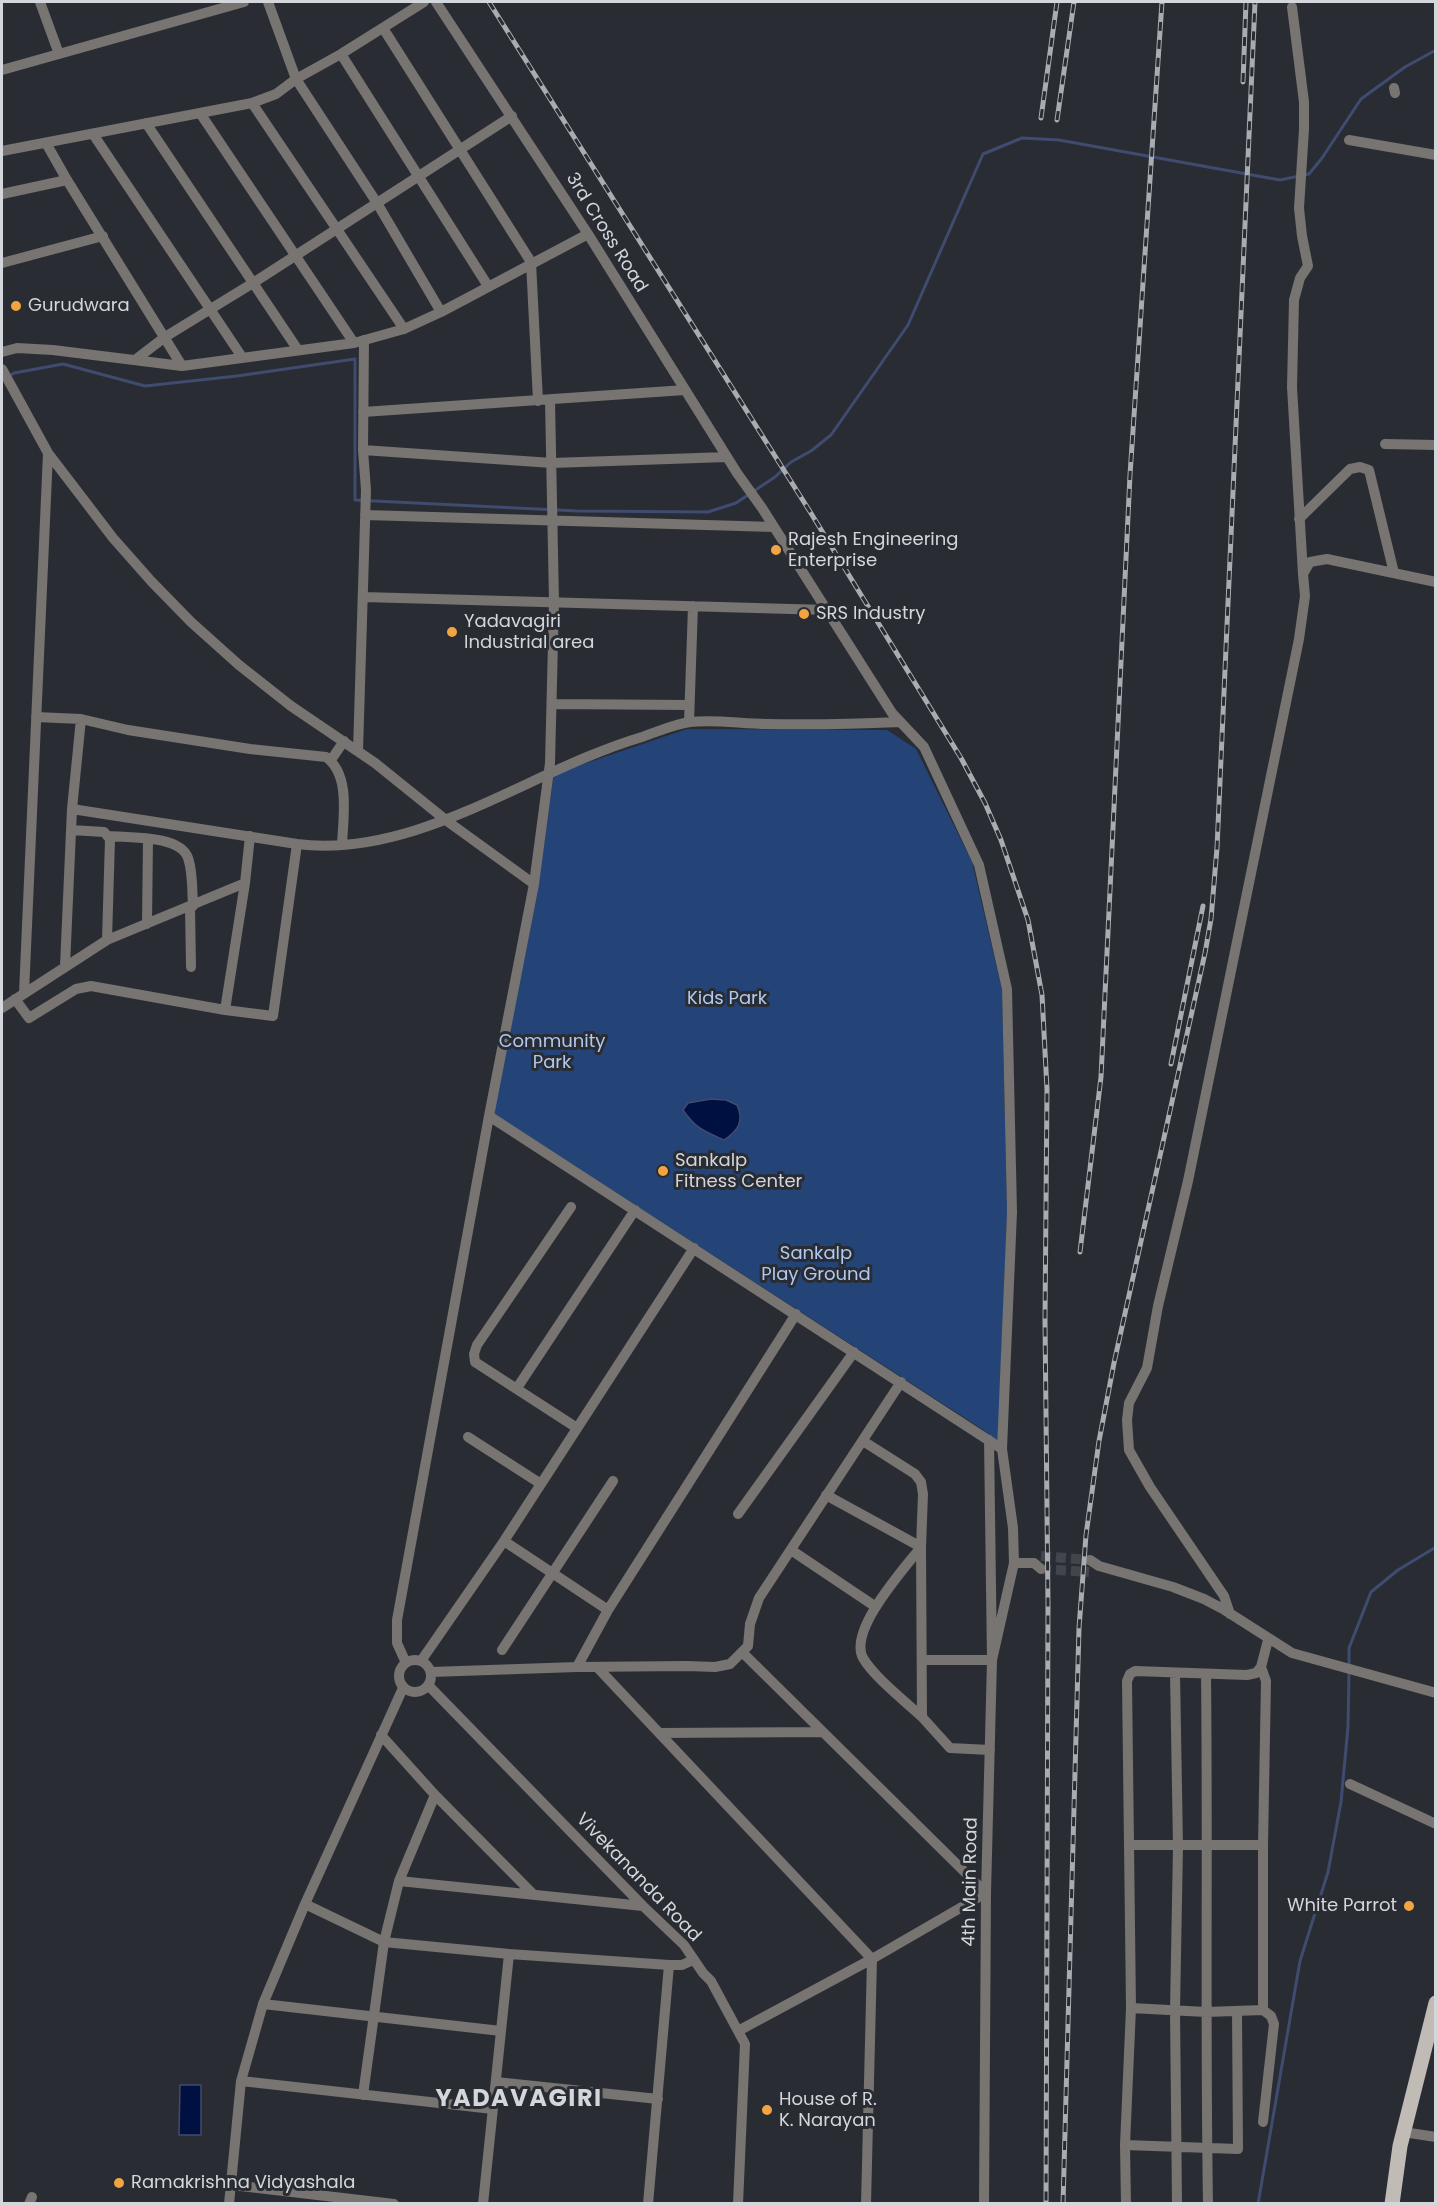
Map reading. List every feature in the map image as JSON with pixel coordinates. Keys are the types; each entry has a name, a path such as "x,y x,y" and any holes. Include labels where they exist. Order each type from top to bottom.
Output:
{"main road":[{"path":"1392,2204 1403,2132 1436,2003"}],"street":[{"path":"40,2 59,54"},
{"path":"2,70 244,2"},
{"path":"268,2 296,79 377,203 441,312"},
{"path":"2,152 252,103 276,94 296,79 424,2"},
{"name":"3rd Cross Road","path":"436,2 512,116 727,456 900,722"},
{"path":"1230,1614 1224,1596 1150,1486 1129,1450 1127,1420 1130,1403 1147,1368 1158,1306 1188,1181 1299,639 1305,596 1292,387 1295,289 1308,266 1302,236 1300,190 1304,102 1292,7"},
{"path":"383,28 531,262 538,401"},
{"path":"341,54 488,286"},
{"path":"252,103 404,329"},
{"path":"200,113 295,255 361,343 364,376 363,450 366,490 358,751"},
{"path":"135,360 165,337 512,116"},
{"path":"146,123 298,350"},
{"path":"93,134 242,357"},
{"path":"1349,140 1436,155"},
{"path":"46,143 182,366"},
{"path":"2,194 68,180"},
{"path":"2,352 17,348 53,350 182,366 361,343 404,329 441,312 531,262 588,234"},
{"path":"2,263 103,236"},
{"path":"2,369 48,453 113,538 191,622 239,665 291,706 358,751 447,821 534,884"},
{"path":"363,412 685,390"},
{"path":"406,1663 397,1643 397,1620 534,884 549,772 554,602 550,400"},
{"path":"1385,444 1436,445"},
{"path":"363,450 552,463 727,456"},
{"path":"48,453 20,996 29,1018 76,989 91,986 225,1010 273,1016 297,844"},
{"path":"1299,519 1350,469 1360,467 1368,470 1394,573"},
{"path":"365,512 774,527"},
{"path":"1303,574 1310,562 1327,559 1436,582"},
{"path":"363,597 827,610"},
{"path":"689,722 693,606"},
{"path":"552,704 688,705"},
{"path":"36,717 81,719 128,730 250,749 318,754 335,764 339,774 343,802 342,846"},
{"path":"65,966 72,809 81,719"},
{"path":"72,809 297,844 322,847 342,846 375,840 447,821 549,772 614,745 689,722 820,725 900,722"},
{"name":"4th Main Road","path":"900,722 924,747 979,865 1007,988 1012,1212 1002,1449 1013,1528 1014,1563 992,1660 986,1893 984,2204"},
{"path":"330,760 344,741"},
{"path":"71,830 104,832 109,836 171,842 186,854 189,859 192,906 191,967"},
{"path":"107,940 109,836"},
{"path":"225,1010 250,836"},
{"path":"147,924 148,839"},
{"path":"2,1008 107,940 245,883"},
{"path":"489,1116 1002,1449"},
{"path":"571,1207 477,1345 474,1354 475,1362 577,1428"},
{"path":"517,1388 635,1210"},
{"path":"421,1661 504,1541 694,1248"},
{"path":"578,1667 608,1610 795,1314"},
{"path":"738,1515 854,1352"},
{"path":"431,1672 578,1667 715,1667 730,1664 748,1646 750,1624 759,1598 901,1382"},
{"path":"468,1437 541,1484"},
{"path":"922,1660 992,1660 989,1440"},
{"path":"863,1441 915,1474 921,1482 923,1494 922,1717"},
{"path":"502,1650 613,1481"},
{"path":"826,1495 921,1547"},
{"path":"504,1541 608,1610"},
{"path":"921,1547 876,1607 864,1629 861,1656 868,1667 922,1717 950,1748 990,1750"},
{"path":"791,1550 876,1607"},
{"path":"1014,1563 1039,1563"},
{"path":"1092,1566 1173,1587 1204,1599 1292,1653 1436,1693"},
{"path":"1126,2204 1125,2145 1131,2008 1127,1681 1130,1674 1135,1671 1248,1675 1256,1673 1261,1668 1268,1640"},
{"path":"738,2031 872,1959 986,1893 743,1653"},
{"path":"229,2204 241,2081 263,2004 305,1904 403,1688 398,1674 406,1663 413,1660 427,1665 431,1672 429,1686 416,1693 403,1688"},
{"path":"597,1667 872,1959 866,2204"},
{"path":"1261,1668 1266,1681 1263,2010"},
{"path":"1175,1673 1178,1846 1175,2010 1177,2204"},
{"path":"1206,1674 1208,2204"},
{"name":"Vivekananda Road","path":"429,1686 643,1906 684,1945 693,1960 711,1981 745,2044 738,2204"},
{"path":"658,1733 823,1732"},
{"path":"381,1735 435,1795 533,1894"},
{"path":"1350,1784 1436,1824"},
{"path":"363,2095 384,1942 399,1881 435,1795"},
{"path":"1130,1845 1263,1845"},
{"path":"399,1881 643,1906"},
{"path":"305,1904 384,1942 509,1954 669,1965 682,1965 693,1960"},
{"path":"483,2204 509,1954"},
{"path":"648,2204 669,1965"},
{"path":"263,2004 501,2031"},
{"path":"1131,2008 1206,2012 1263,2010 1271,2016 1274,2024 1263,2122"},
{"path":"1125,2145 1238,2149 1237,2011"},
{"path":"241,2081 493,2109"},
{"path":"496,2082 658,2098"},
{"path":"1403,2132 1436,2137"},
{"path":"232,2185 394,2204"}],"green space":[{"path":"687,729 887,730 916,749 972,862 1002,990 1007,1212 998,1441 493,1113 538,886 554,774"}],"shaded area":[{"path":"711,1099 726,1100 737,1105 739,1111 740,1120 737,1129 724,1140 701,1129 683,1110 688,1103"},
{"path":"180,2085 201,2085 201,2135 179,2135"}],"waterway":[{"path":"9,376 14,373 63,364 145,386 237,376 355,359 355,500 577,511 708,512 736,503 831,435 908,325 983,154 1022,138 1059,140 1280,180 1309,174 1361,99 1405,67 1436,50"},
{"path":"1349,1665 1349,1648 1371,1592 1398,1570 1436,1547"},
{"path":"1258,2204 1300,1961 1328,1872 1341,1802 1348,1727 1349,1672"}],"tunnel":[{"path":"1041,1556 1090,1560"},
{"path":"1041,1569 1089,1572"}],"railway":[{"path":"489,2 809,510 961,758 985,803 1001,840 1028,920 1042,995 1047,1089 1046,2204"},
{"path":"1041,118 1057,2"},
{"path":"1057,120 1074,2"},
{"path":"1080,1252 1101,1077 1130,475 1162,2"},
{"path":"1243,82 1246,2"},
{"path":"1063,2204 1079,1628 1086,1535 1099,1441 1114,1363 1211,919 1217,848 1255,2"},
{"path":"1171,1064 1203,906"}],"place":[{"name":"Gurudwara","path":"16,306"},
{"name":"Rajesh Engineering Enterprise","path":"776,550"},
{"name":"SRS Industry","path":"804,614"},
{"name":"Yadavagiri Industrial area","path":"452,632"},
{"name":"Sankalp Fitness Center","path":"663,1171"},
{"name":"White Parrot","path":"1409,1906"},
{"name":"House of R. K. Narayan","path":"767,2110"},
{"name":"Ramakrishna Vidyashala","path":"119,2183"}],"district":[{"name":"YADAVAGIRI","path":"519,2100"}],"park label":[{"name":"Kids Park","path":"727,999"},
{"name":"Community Park","path":"552,1052"},
{"name":"Sankalp Play Ground","path":"816,1264"}]}
